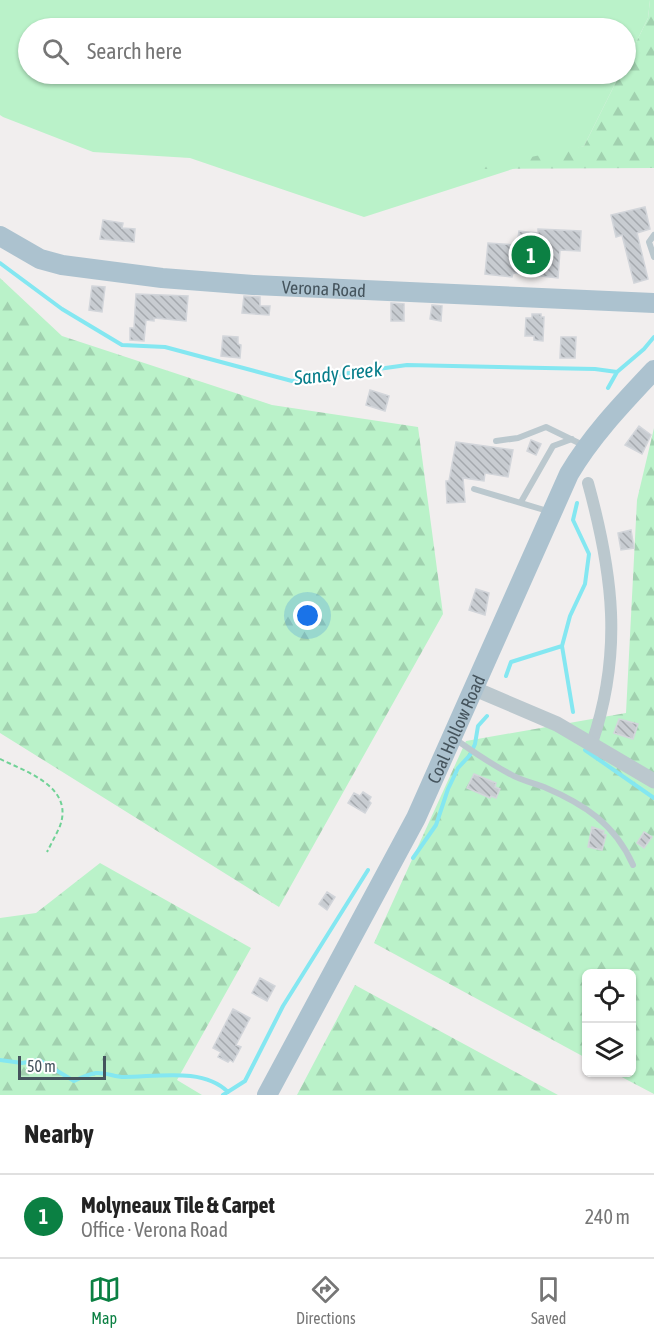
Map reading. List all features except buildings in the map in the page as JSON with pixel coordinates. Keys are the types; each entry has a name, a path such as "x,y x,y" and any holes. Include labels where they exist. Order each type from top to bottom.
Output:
{"main road":[{"name":"Verona Road","path":"0,236 32,255 51,262 152,277 253,285 651,306"},
{"name":"Coal Hollow Road","path":"267,1095 458,741 475,689 569,474 579,443 654,370"}],"street":[{"path":"588,483 606,557 610,587 611,660 605,698 592,743"},
{"path":"475,689 557,723 654,781"}],"lane":[{"path":"654,235 649,242 654,257"},
{"path":"496,441 518,438 546,427 579,443"},
{"path":"520,502 553,446 579,443"},
{"path":"474,489 551,512"},
{"path":"458,741 510,775 580,804 610,826 628,851 633,865"}],"path":[{"path":"0,759 28,772 52,787 61,800 61,824 47,852"}],"green space":[{"path":"0,0 650,0 648,18 636,43 636,18 18,18 18,84 615,84 584,146 364,217 190,158 93,152 0,115"},
{"path":"650,0 654,0 654,168 473,169 584,146 615,84 636,84 636,43 648,18"},
{"path":"0,278 62,336 272,405 418,427 443,614 279,907 0,733"},
{"path":"654,428 654,1094 622,1077 636,1077 636,969 582,969 582,1056 374,943 466,741 626,713 637,500"},
{"path":"100,863 251,948 177,1080 202,1095 0,1095 0,918 36,913"},
{"path":"355,985 558,1095 297,1095"}],"waterway":[{"name":"Sandy Creek","path":"0,263 62,309 122,345 165,347 292,381 407,365 595,369 617,372 644,349 654,337"},
{"path":"608,388 617,372"},
{"path":"573,712 562,646 570,616 585,584 589,554 573,520 577,503"},
{"path":"506,676 511,662 562,646"},
{"path":"413,858 436,825 448,789 458,768 470,755 475,744 478,726 487,716"},
{"path":"585,750 654,798"},
{"path":"223,1095 245,1081 283,1006 368,870"},
{"path":"0,1060 22,1063 39,1060 74,1081 96,1073 124,1077 193,1076 218,1084 228,1092"}],"place":[{"name":"Molyneaux Tile & Carpet","path":"531,255"}]}
